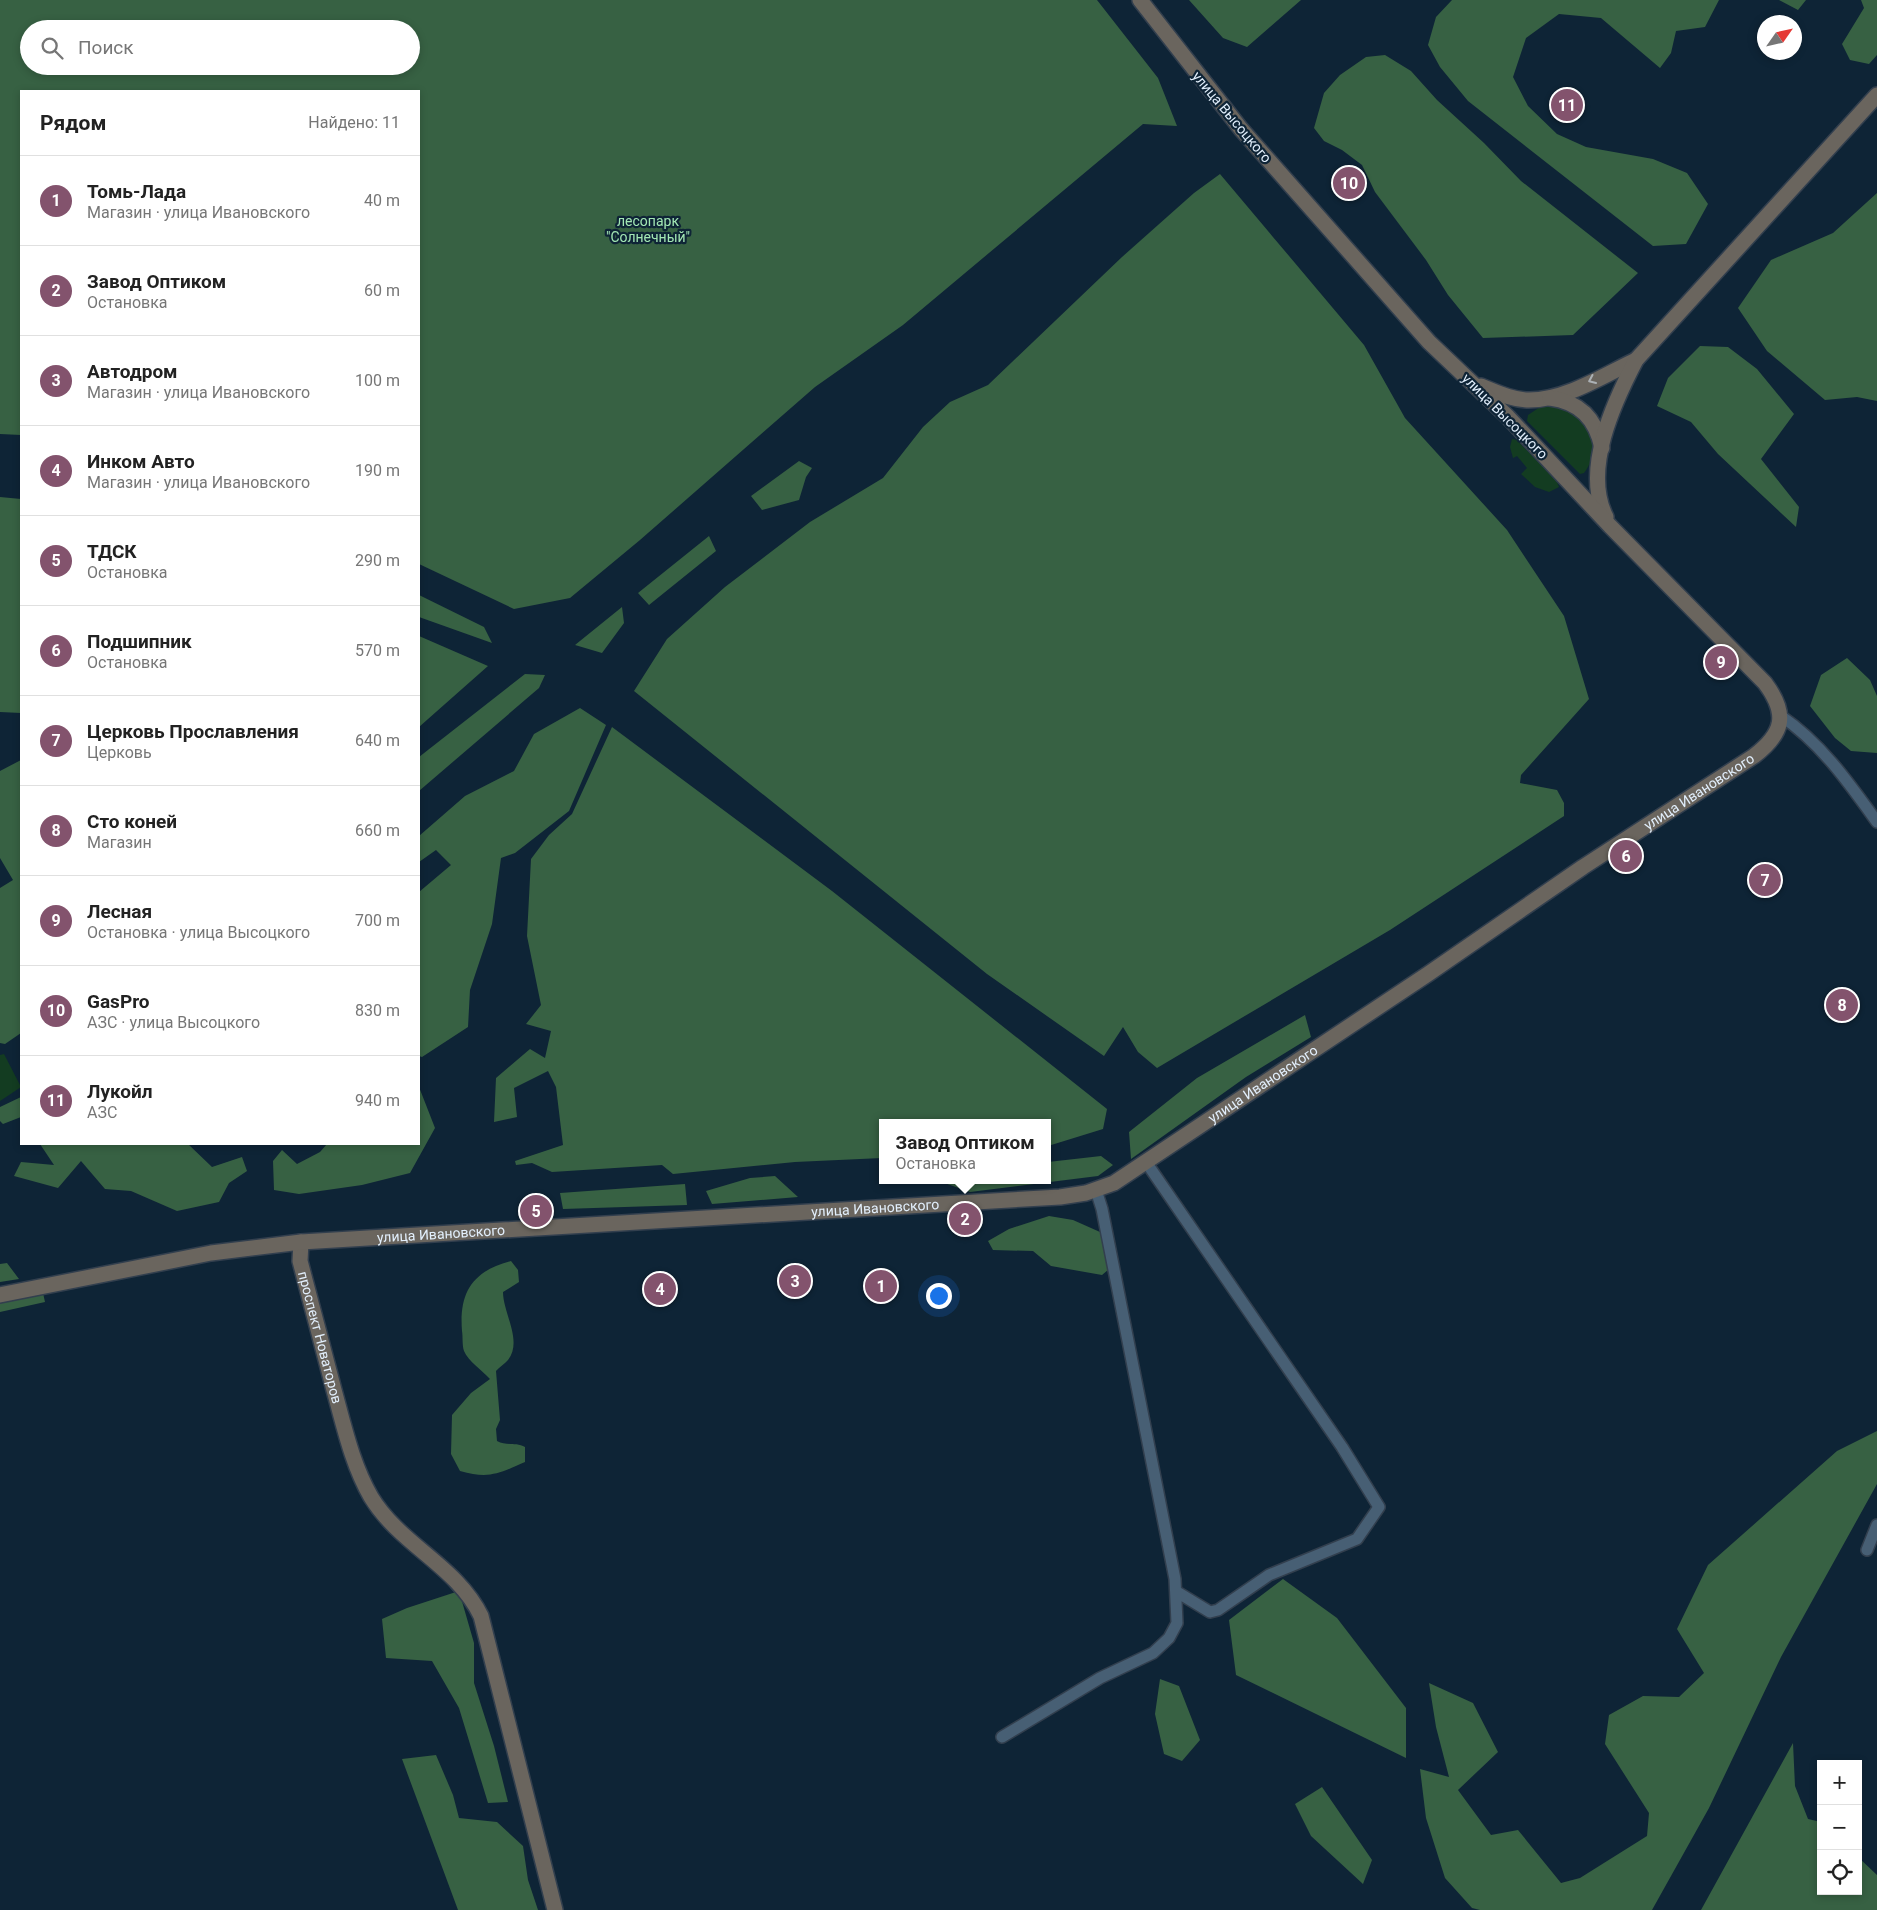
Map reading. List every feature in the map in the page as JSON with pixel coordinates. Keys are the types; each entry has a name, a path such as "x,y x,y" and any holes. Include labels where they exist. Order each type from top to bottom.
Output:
{"main road":[{"name":"улица Высоцкого","path":"1140,0 1181,55 1283,178 1429,342 1508,417 1610,526 1765,683 1775,696 1780,707 1781,716"},
{"path":"1580,493 1594,474 1616,398 1636,360 1877,95"},
{"path":"1473,382 1503,395 1528,400 1560,394 1636,360"},
{"path":"1546,397 1575,404 1584,412 1599,436 1600,454 1596,487 1600,506 1610,526"},
{"path":"1508,417 1528,400"},
{"name":"улица Ивановского","path":"0,1295 211,1254 301,1242 1060,1197 1096,1190 1114,1183 1146,1162 1428,974 1583,867 1754,756 1772,741 1781,716"},
{"name":"проспект Новаторов","path":"301,1242 300,1261 345,1431 360,1474 371,1497 385,1517 406,1539 460,1584 473,1600 481,1616 555,1910"}],"street":[{"path":"1781,716 1802,730 1821,750 1877,822"},
{"path":"1146,1162 1342,1447 1379,1507 1357,1538 1269,1574 1218,1610 1210,1612 1177,1592"},
{"path":"1002,1737 1100,1678 1153,1653 1169,1638 1177,1623 1177,1592 1151,1448 1102,1209 1096,1190"},
{"path":"1867,1550 1877,1525"}],"green space":[{"name":"лесопарк \"Солнечный\"","path":"0,0 1097,0 1158,78 1177,126 1143,124 903,325 815,387 640,540 570,598 514,609 420,564 420,90 20,90 20,435 0,434"},
{"path":"1189,0 1301,0 1247,47 1223,38"},
{"path":"1452,0 1719,0 1705,27 1676,31 1671,53 1660,68 1601,18 1559,14 1526,38 1513,77 1528,106 1557,134 1586,147 1653,159 1687,173 1708,204 1686,244 1653,246 1468,101 1440,67 1428,45 1436,17"},
{"path":"1779,0 1806,0 1798,10"},
{"path":"1861,0 1877,0 1877,55 1869,64 1850,60 1842,44 1864,8"},
{"path":"1385,55 1411,71 1437,100 1484,143 1521,181 1638,273 1573,335 1483,338 1448,295 1426,260 1375,192 1362,165 1342,150 1324,141 1314,128 1324,93 1340,75 1366,57"},
{"path":"1220,174 1364,345 1405,418 1507,530 1564,616 1589,699 1521,775 1520,783 1557,790 1564,803 1564,816 1390,930 1157,1068 1138,1052 1123,1027 1104,1056 987,974 634,691 667,639 725,587 810,522 883,478 923,427 950,402 988,385 1122,257 1194,193"},
{"path":"1877,193 1877,401 1857,397 1825,400 1767,351 1738,308 1771,260 1833,233"},
{"path":"1700,346 1728,347 1757,369 1794,414 1761,459 1799,507 1796,527 1718,454 1691,422 1657,406 1668,378"},
{"path":"1551,406 1573,414 1589,430 1593,439 1594,450 1591,461 1584,473 1580,474 1527,421 1528,415 1540,407"},
{"path":"1512,439 1517,440 1557,482 1559,487 1549,492 1535,487 1521,474 1527,468 1517,456 1513,458 1510,447"},
{"path":"799,461 812,468 806,477 799,500 762,510 751,496"},
{"path":"0,497 20,499 20,713 0,712"},
{"path":"709,536 716,551 649,605 638,593"},
{"path":"420,595 484,627 492,643 420,617"},
{"path":"622,607 624,623 602,653 575,645"},
{"path":"420,636 488,666 420,726"},
{"path":"1847,658 1870,680 1877,696 1877,753 1851,751 1835,738 1810,706 1821,675"},
{"path":"525,674 545,675 539,688 420,790 420,756"},
{"path":"580,708 606,725 569,811 515,853 501,858 492,924 470,990 468,1027 422,1057 420,1056 420,891 451,865 436,850 420,861 420,835 465,796 514,771 534,734"},
{"path":"612,727 832,891 1107,1109 1103,1129 1051,1145 1051,1119 879,1119 879,1158 795,1162 673,1174 662,1165 552,1172 532,1163 516,1165 515,1161 563,1145 556,1087 548,1071 514,1088 517,1117 494,1122 496,1078 530,1049 545,1058 551,1031 526,1024 541,1005 527,936 531,859 549,835 572,814"},
{"path":"20,761 20,1034 5,1044 0,1043 0,888 13,880 0,858 0,771"},
{"path":"1305,1015 1311,1037 1246,1077 1131,1159 1129,1132 1197,1078"},
{"path":"4,1054 20,1088 0,1101 0,1055"},
{"path":"420,1090 435,1128 410,1173 362,1185 299,1194 274,1190 273,1161 282,1150 297,1164 320,1152 326,1145 420,1145"},
{"path":"20,1097 20,1117 3,1124 0,1121 0,1107"},
{"path":"41,1145 189,1145 212,1167 242,1157 247,1171 229,1183 219,1202 177,1211 131,1191 105,1189 81,1161 58,1188 14,1176 21,1162 54,1165"},
{"path":"1101,1156 1113,1165 1098,1176 1051,1182 1051,1162"},
{"path":"775,1176 798,1197 712,1204 706,1191 750,1178"},
{"path":"685,1184 687,1205 563,1209 560,1193"},
{"path":"947,1184 1034,1184 970,1192"},
{"path":"1049,1216 1073,1220 1109,1236 1115,1264 1102,1275 1051,1266 1033,1251 993,1250 988,1241 1009,1229"},
{"path":"511,1261 518,1270 519,1282 503,1292 514,1344 508,1360 496,1371 500,1420 496,1429 497,1441 525,1447 525,1462 508,1470 479,1475 460,1471 451,1454 452,1415 471,1393 490,1379 472,1362 464,1351 463,1305 471,1285 478,1278 486,1271"},
{"path":"7,1263 19,1279 0,1282 0,1264"},
{"path":"43,1293 45,1302 0,1312 0,1302"},
{"path":"1877,1431 1877,1484 1781,1657 1709,1808 1652,1910 1480,1910 1472,1908 1445,1878 1426,1818 1420,1769 1449,1777 1436,1727 1429,1683 1473,1703 1498,1752 1458,1790 1491,1835 1518,1830 1561,1883 1580,1878 1647,1836 1649,1813 1605,1744 1609,1715 1643,1696 1679,1697 1704,1673 1677,1629 1708,1565 1837,1451"},
{"path":"1283,1579 1337,1618 1406,1708 1406,1758 1236,1675 1229,1620"},
{"path":"459,1591 474,1643 474,1683 494,1746 508,1802 488,1803 459,1708 432,1661 386,1658 382,1619 407,1608"},
{"path":"1160,1679 1179,1686 1200,1740 1182,1761 1164,1754 1155,1714"},
{"path":"1793,1743 1795,1786 1808,1819 1817,1821 1817,1895 1862,1895 1862,1861 1877,1875 1877,1910 1701,1910"},
{"path":"436,1755 453,1795 459,1818 497,1822 523,1846 528,1880 538,1910 458,1910 402,1759"},
{"path":"1322,1787 1372,1860 1363,1884 1311,1836 1295,1804"}],"place":[{"name":"Лукойл","path":"1567,105"},
{"name":"GasPro","path":"1349,183"},
{"name":"Лесная","path":"1721,662"},
{"name":"Подшипник","path":"1626,856"},
{"name":"Церковь Прославления","path":"1765,880"},
{"name":"Сто коней","path":"1842,1005"},
{"name":"ТДСК","path":"536,1211"},
{"name":"Завод Оптиком","path":"965,1219"},
{"name":"Автодром","path":"795,1281"},
{"name":"Томь-Лада","path":"881,1286"},
{"name":"Инком Авто","path":"660,1289"}]}
